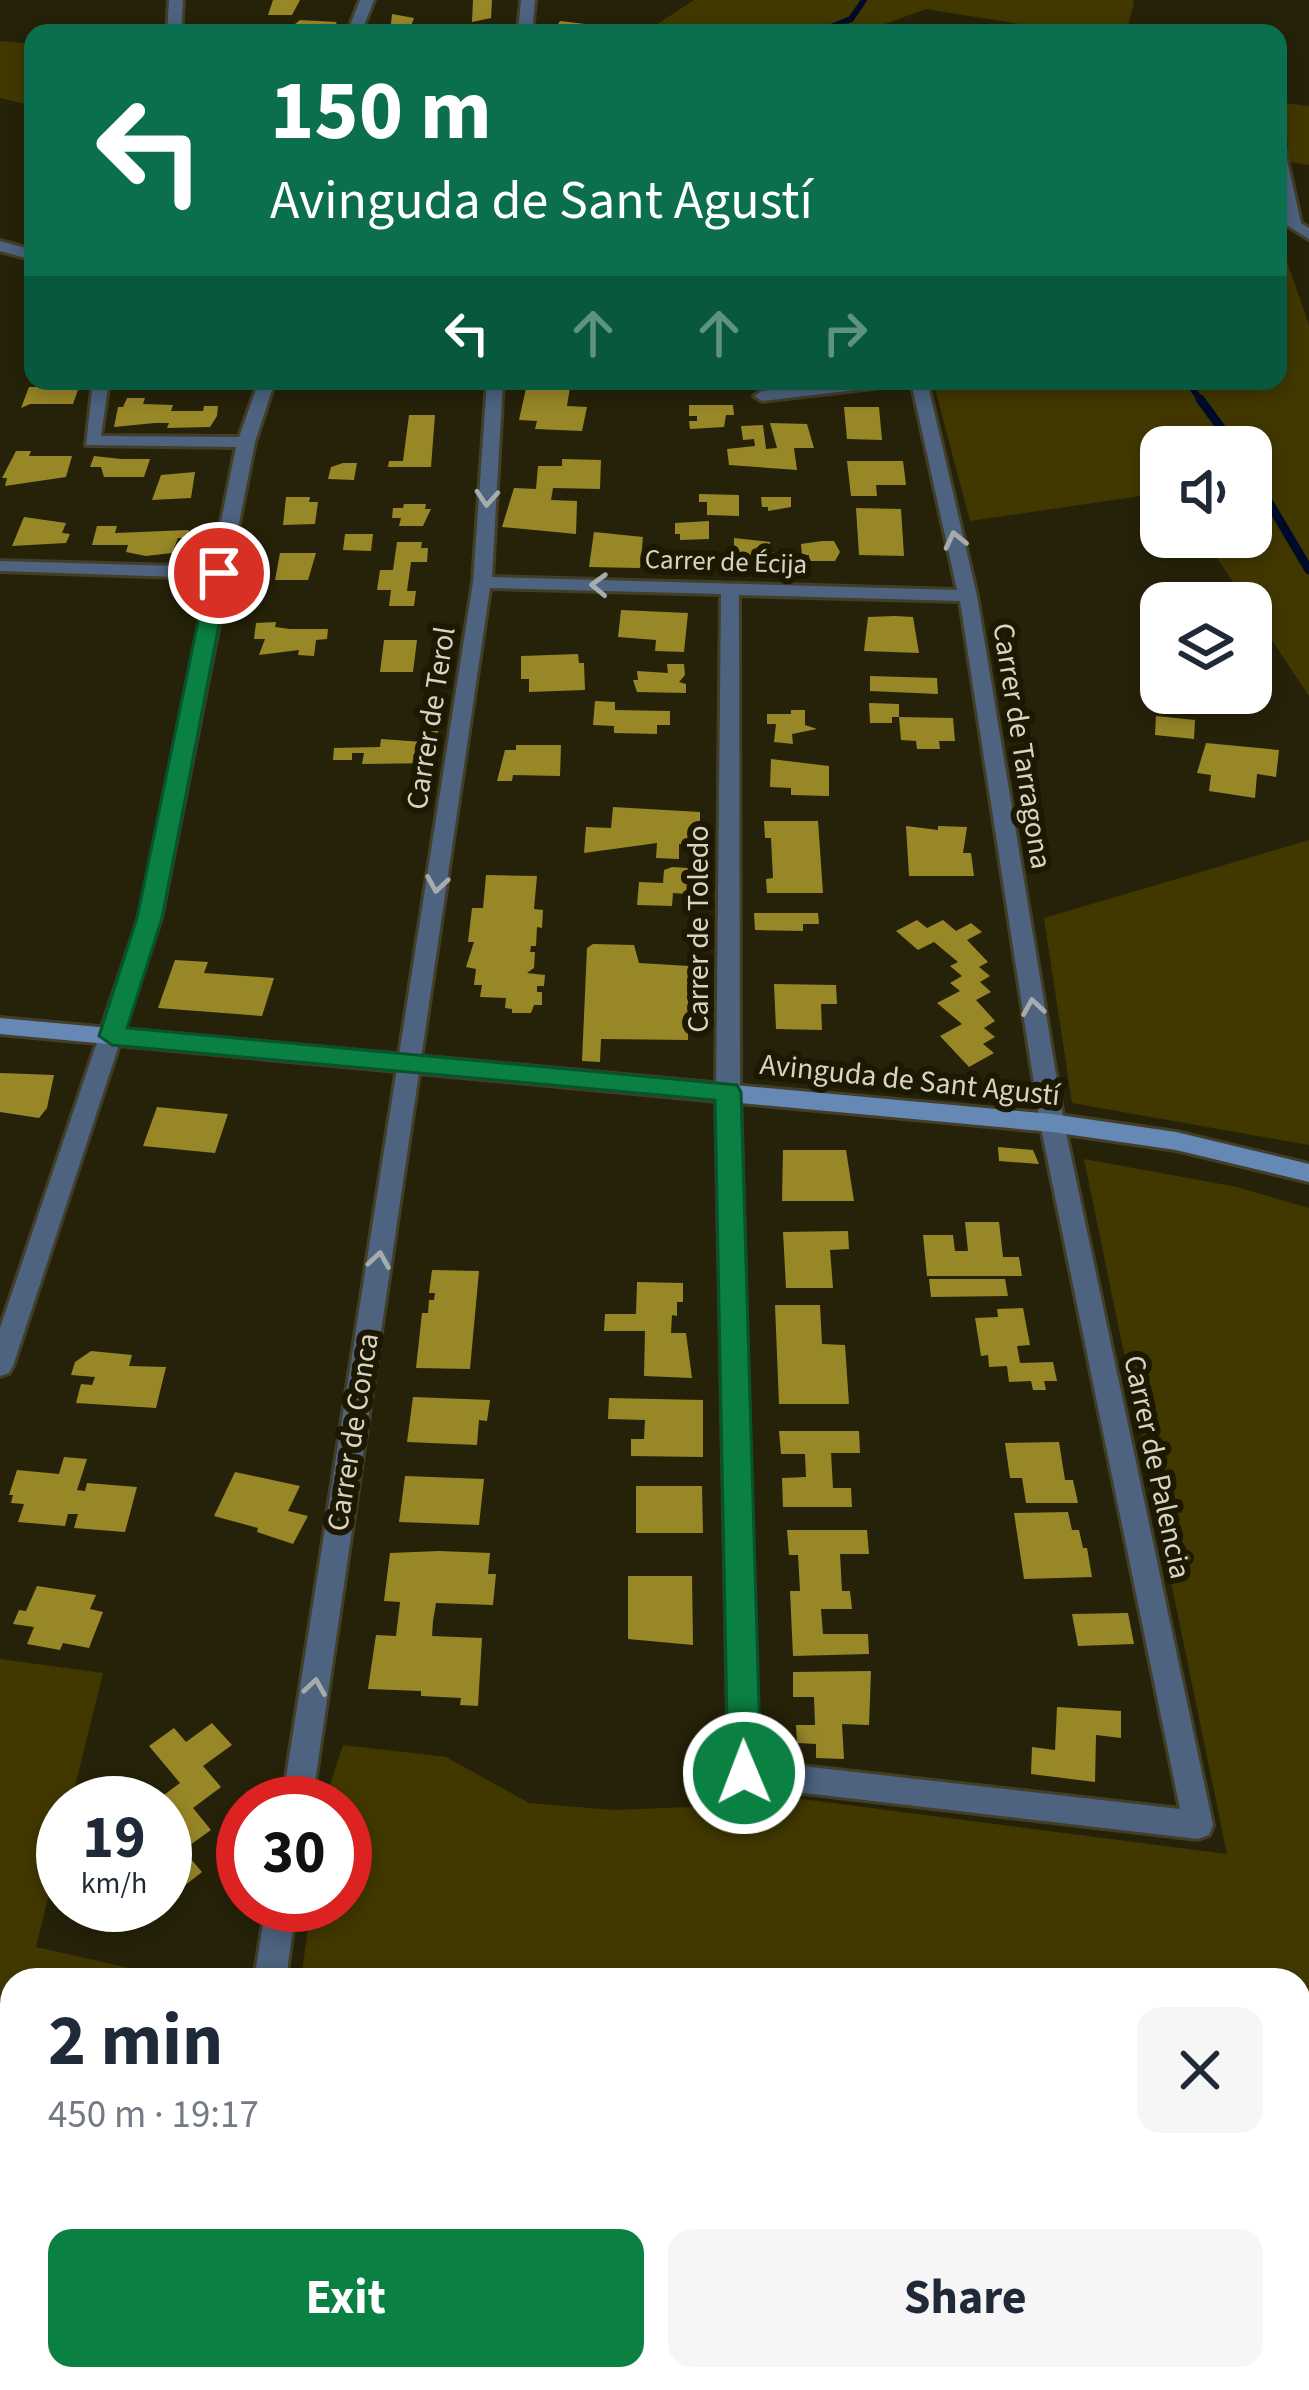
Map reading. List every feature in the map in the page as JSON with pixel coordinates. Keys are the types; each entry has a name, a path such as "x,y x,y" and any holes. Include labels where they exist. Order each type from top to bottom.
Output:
{"street":[{"path":"1287,193 1294,225 1309,234"},
{"path":"100,390 92,441 246,442"},
{"path":"0,1366 154,900 246,442 264,390"},
{"name":"Carrer de Terol","path":"410,1062 482,582 494,390"},
{"path":"762,396 813,390"},
{"name":"Carrer de Tarragona","path":"921,390 968,596 1052,1123"},
{"path":"0,566 219,573"},
{"name":"Carrer de Écija","path":"482,582 968,596"},
{"name":"Carrer de Toledo","path":"730,588 728,1092 744,1773 1198,1825"},
{"name":"Avinguda de Sant Agustí","path":"0,1026 1052,1123 1176,1141 1309,1173"},
{"name":"Carrer de Conca","path":"301,1776 410,1062"},
{"name":"Carrer de Palencia","path":"1052,1123 1198,1825"},
{"path":"272,1968 277,1932"}],"shaded area":[{"path":"694,0 1134,3 1128,24 1019,24 926,9 885,24 658,24"},
{"path":"0,41 24,43 24,104 0,98"},
{"path":"1287,103 1309,106 1309,165 1288,162"},
{"path":"1287,262 1309,325 1309,696 1272,640 1272,582 1233,582 1217,558 1272,558 1272,426 1140,426 1140,496 970,521 935,390 1287,390"},
{"path":"1309,840 1309,1145 1072,1103 1044,918"},
{"path":"1084,1159 1237,1187 1309,1208 1309,1968 303,1968 307,1932 372,1932 372,1776 333,1776 343,1745 446,1757 529,1803 615,1810 738,1805 763,1794 1227,1854"},
{"path":"0,1659 103,1673 78,1776 36,1776 36,1932 40,1932 36,1947 130,1968 0,1968"}],"building":[{"path":"273,0 300,0 292,15 268,15"},
{"path":"473,0 492,0 491,18 472,22"},
{"path":"392,14 414,18 412,24 391,24"},
{"path":"300,20 337,22 336,24 295,24"},
{"path":"28,390 78,390 73,404 21,408"},
{"path":"526,390 570,390 567,406 587,407 582,431 535,429 537,421 519,420"},
{"path":"127,398 173,405 171,411 218,406 217,416 210,427 167,428 169,423 155,423 114,427 118,407"},
{"path":"689,405 733,405 734,415 726,415 724,427 690,429 689,421 697,421 697,416 689,416"},
{"path":"844,407 879,407 882,440 847,439"},
{"path":"409,415 435,415 431,467 388,467 389,461 403,461"},
{"path":"770,423 807,424 814,448 794,448 797,470 729,465 727,449 755,446 754,439 743,440 741,426 763,425 766,449 777,448"},
{"path":"16,451 31,451 29,456 72,456 66,477 5,486 7,478 2,478"},
{"path":"94,456 150,459 144,477 104,477 101,467 90,467"},
{"path":"562,459 601,460 600,489 553,488 551,500 577,501 576,534 502,527 514,488 536,489 538,466 562,466"},
{"path":"847,461 903,461 906,485 876,485 877,496 851,496"},
{"path":"357,463 354,480 328,479 331,467"},
{"path":"195,472 191,498 152,500 161,475"},
{"path":"699,494 739,495 739,516 707,515 707,502 699,502"},
{"path":"286,497 310,497 309,502 318,502 315,524 283,525"},
{"path":"761,497 791,497 791,507 768,511"},
{"path":"426,504 425,509 431,509 423,526 399,526 401,518 392,518 393,508"},
{"path":"856,508 901,509 904,556 859,555"},
{"path":"24,517 66,523 62,533 70,534 66,543 12,546"},
{"path":"709,521 709,539 680,540 680,534 675,534 675,523"},
{"path":"97,526 117,526 115,533 189,530 187,538 178,538 172,553 146,556 126,552 128,545 92,545"},
{"path":"594,532 643,537 640,568 589,567"},
{"path":"345,534 373,534 371,551 343,550"},
{"path":"734,538 770,542 770,551 779,555 764,554 764,562 741,561 741,556 734,556"},
{"path":"834,541 840,552 835,561 809,561 809,555 802,555 801,544"},
{"path":"397,542 422,542 421,548 428,548 427,562 411,562 407,591 416,591 414,606 389,606 391,590 377,590 380,570 393,570"},
{"path":"280,553 316,553 308,580 275,580"},
{"path":"621,610 688,613 684,652 655,651 656,640 618,637"},
{"path":"868,617 913,617 919,653 864,651"},
{"path":"276,622 275,627 328,629 327,639 316,640 314,656 298,655 299,650 259,655 265,639 254,639 256,623"},
{"path":"384,640 417,640 413,672 380,672"},
{"path":"578,654 579,663 584,663 585,690 529,692 529,679 521,679 521,656"},
{"path":"667,664 684,664 685,675 679,682 686,684 686,693 637,692 633,680 638,680 637,671 668,673"},
{"path":"870,676 937,678 938,694 870,691"},
{"path":"595,701 615,702 615,710 670,711 670,725 657,725 657,734 614,733 614,726 593,725"},
{"path":"869,703 899,704 899,717 892,717 892,723 870,723"},
{"path":"791,710 805,710 805,725 817,729 792,734 793,744 774,742 776,724 767,724 767,714 791,714"},
{"path":"1156,716 1195,720 1194,739 1155,735"},
{"path":"899,717 953,718 955,741 939,741 940,749 917,749 916,741 901,740"},
{"path":"438,729 436,763 362,764 364,753 352,753 352,760 333,760 334,748 380,747 381,739 423,742 424,730"},
{"path":"1206,743 1279,750 1276,777 1257,774 1255,798 1209,791 1211,775 1197,773"},
{"path":"516,745 561,745 560,776 513,775 512,781 497,781 505,750 516,750"},
{"path":"771,759 829,766 829,796 791,795 791,788 770,787"},
{"path":"613,807 700,812 700,844 679,844 679,859 656,858 657,843 584,853 586,827 611,828"},
{"path":"764,821 818,821 823,893 767,893 766,879 773,878 771,838 765,838"},
{"path":"906,826 967,827 963,853 971,853 974,876 909,876"},
{"path":"688,868 686,894 673,893 672,906 637,905 639,882 663,883 664,870"},
{"path":"486,875 537,876 534,909 543,910 542,928 537,927 536,946 531,946 534,968 527,973 545,975 544,986 537,986 542,1005 534,1005 531,1013 512,1013 505,1008 506,998 480,997 482,985 474,985 476,969 466,967 474,942 468,942 472,908 483,908"},
{"path":"754,913 818,913 819,924 803,924 803,931 755,930"},
{"path":"917,920 927,928 943,920 956,931 971,923 982,932 967,940 988,962 979,967 990,976 980,982 991,992 976,1000 995,1021 984,1028 995,1037 983,1044 994,1053 969,1067 940,1036 962,1024 937,1003 960,991 950,983 962,976 950,966 958,962 934,942 918,950 896,931"},
{"path":"593,944 634,945 639,963 689,966 688,1040 601,1039 600,1062 582,1061 587,948"},
{"path":"175,960 208,962 204,973 274,978 262,1016 158,1008"},
{"path":"774,984 836,985 837,1004 821,1004 822,1030 776,1029"},
{"path":"0,1073 54,1075 47,1108 39,1118 0,1112"},
{"path":"157,1107 228,1114 215,1153 143,1146"},
{"path":"998,1147 1033,1150 1039,1164 999,1161"},
{"path":"783,1150 846,1150 854,1201 782,1201"},
{"path":"965,1222 999,1222 1003,1257 1019,1257 1022,1276 927,1276 923,1235 953,1235 955,1251 968,1251"},
{"path":"848,1231 849,1249 830,1250 833,1288 786,1288 783,1232"},
{"path":"432,1270 479,1271 470,1369 416,1368 422,1313 428,1313 429,1300 434,1300 435,1293 429,1293"},
{"path":"929,1279 1005,1279 1008,1296 931,1297"},
{"path":"637,1282 683,1283 683,1302 677,1302 671,1333 686,1333 692,1378 644,1376 645,1331 604,1331 605,1314 636,1314"},
{"path":"775,1305 820,1305 822,1344 845,1345 849,1404 779,1404"},
{"path":"1023,1308 1030,1345 1017,1346 1020,1363 1053,1362 1057,1381 1044,1381 1046,1390 1033,1390 1031,1381 1009,1382 1007,1366 989,1367 988,1355 981,1356 975,1318 998,1317 997,1309"},
{"path":"91,1351 132,1355 129,1366 166,1367 156,1408 76,1403 81,1384 92,1385 95,1377 71,1375 75,1362"},
{"path":"413,1397 490,1400 487,1421 479,1420 477,1445 407,1442"},
{"path":"609,1398 703,1400 703,1457 631,1456 631,1439 644,1439 645,1420 608,1419"},
{"path":"779,1431 859,1431 860,1453 831,1453 833,1488 851,1488 852,1507 783,1507 782,1478 806,1477 805,1454 781,1454"},
{"path":"1059,1442 1065,1480 1073,1480 1078,1503 1026,1503 1022,1478 1010,1478 1005,1443"},
{"path":"64,1457 87,1459 77,1490 85,1491 87,1483 137,1487 125,1532 74,1528 78,1514 68,1514 65,1526 18,1522 24,1504 11,1503 13,1495 9,1495 17,1470 59,1474"},
{"path":"235,1472 300,1486 288,1511 308,1516 293,1544 214,1516"},
{"path":"405,1476 484,1479 479,1525 399,1522"},
{"path":"636,1486 702,1486 703,1533 636,1533"},
{"path":"1068,1512 1072,1530 1079,1530 1083,1548 1087,1548 1092,1577 1024,1579 1014,1513"},
{"path":"787,1530 867,1530 869,1554 840,1554 842,1591 850,1591 852,1609 821,1609 823,1634 868,1634 869,1654 793,1656 790,1591 800,1591 798,1555 789,1555"},
{"path":"390,1553 490,1553 488,1574 496,1574 493,1605 436,1603 433,1621 432,1636 482,1638 478,1706 460,1705 461,1698 421,1696 421,1691 368,1689 376,1635 396,1636 400,1602 384,1601"},
{"path":"628,1576 692,1576 693,1645 628,1639"},
{"path":"37,1586 96,1595 90,1609 103,1612 89,1648 63,1643 60,1650 27,1644 34,1627 13,1624 19,1610 26,1611"},
{"path":"1128,1613 1134,1644 1078,1646 1072,1614"},
{"path":"871,1671 869,1725 842,1724 844,1759 816,1758 816,1744 797,1743 796,1725 815,1725 814,1697 793,1697 793,1672"},
{"path":"1057,1707 1121,1711 1121,1738 1096,1735 1095,1782 1031,1774 1032,1747 1055,1750"},
{"path":"212,1723 232,1745 203,1766 216,1781 216,1791 193,1808 211,1830 192,1844 192,1776 174,1776 149,1746 174,1728 186,1742"},
{"path":"192,1860 202,1872 192,1880"}],"waterway":[{"path":"838,24 851,19 864,0"},
{"path":"1193,390 1202,402"},
{"path":"1200,399 1220,426"},
{"path":"1272,507 1309,570"}],"route":[{"path":"219,573 150,918 112,1036 728,1092 744,1773"}]}
